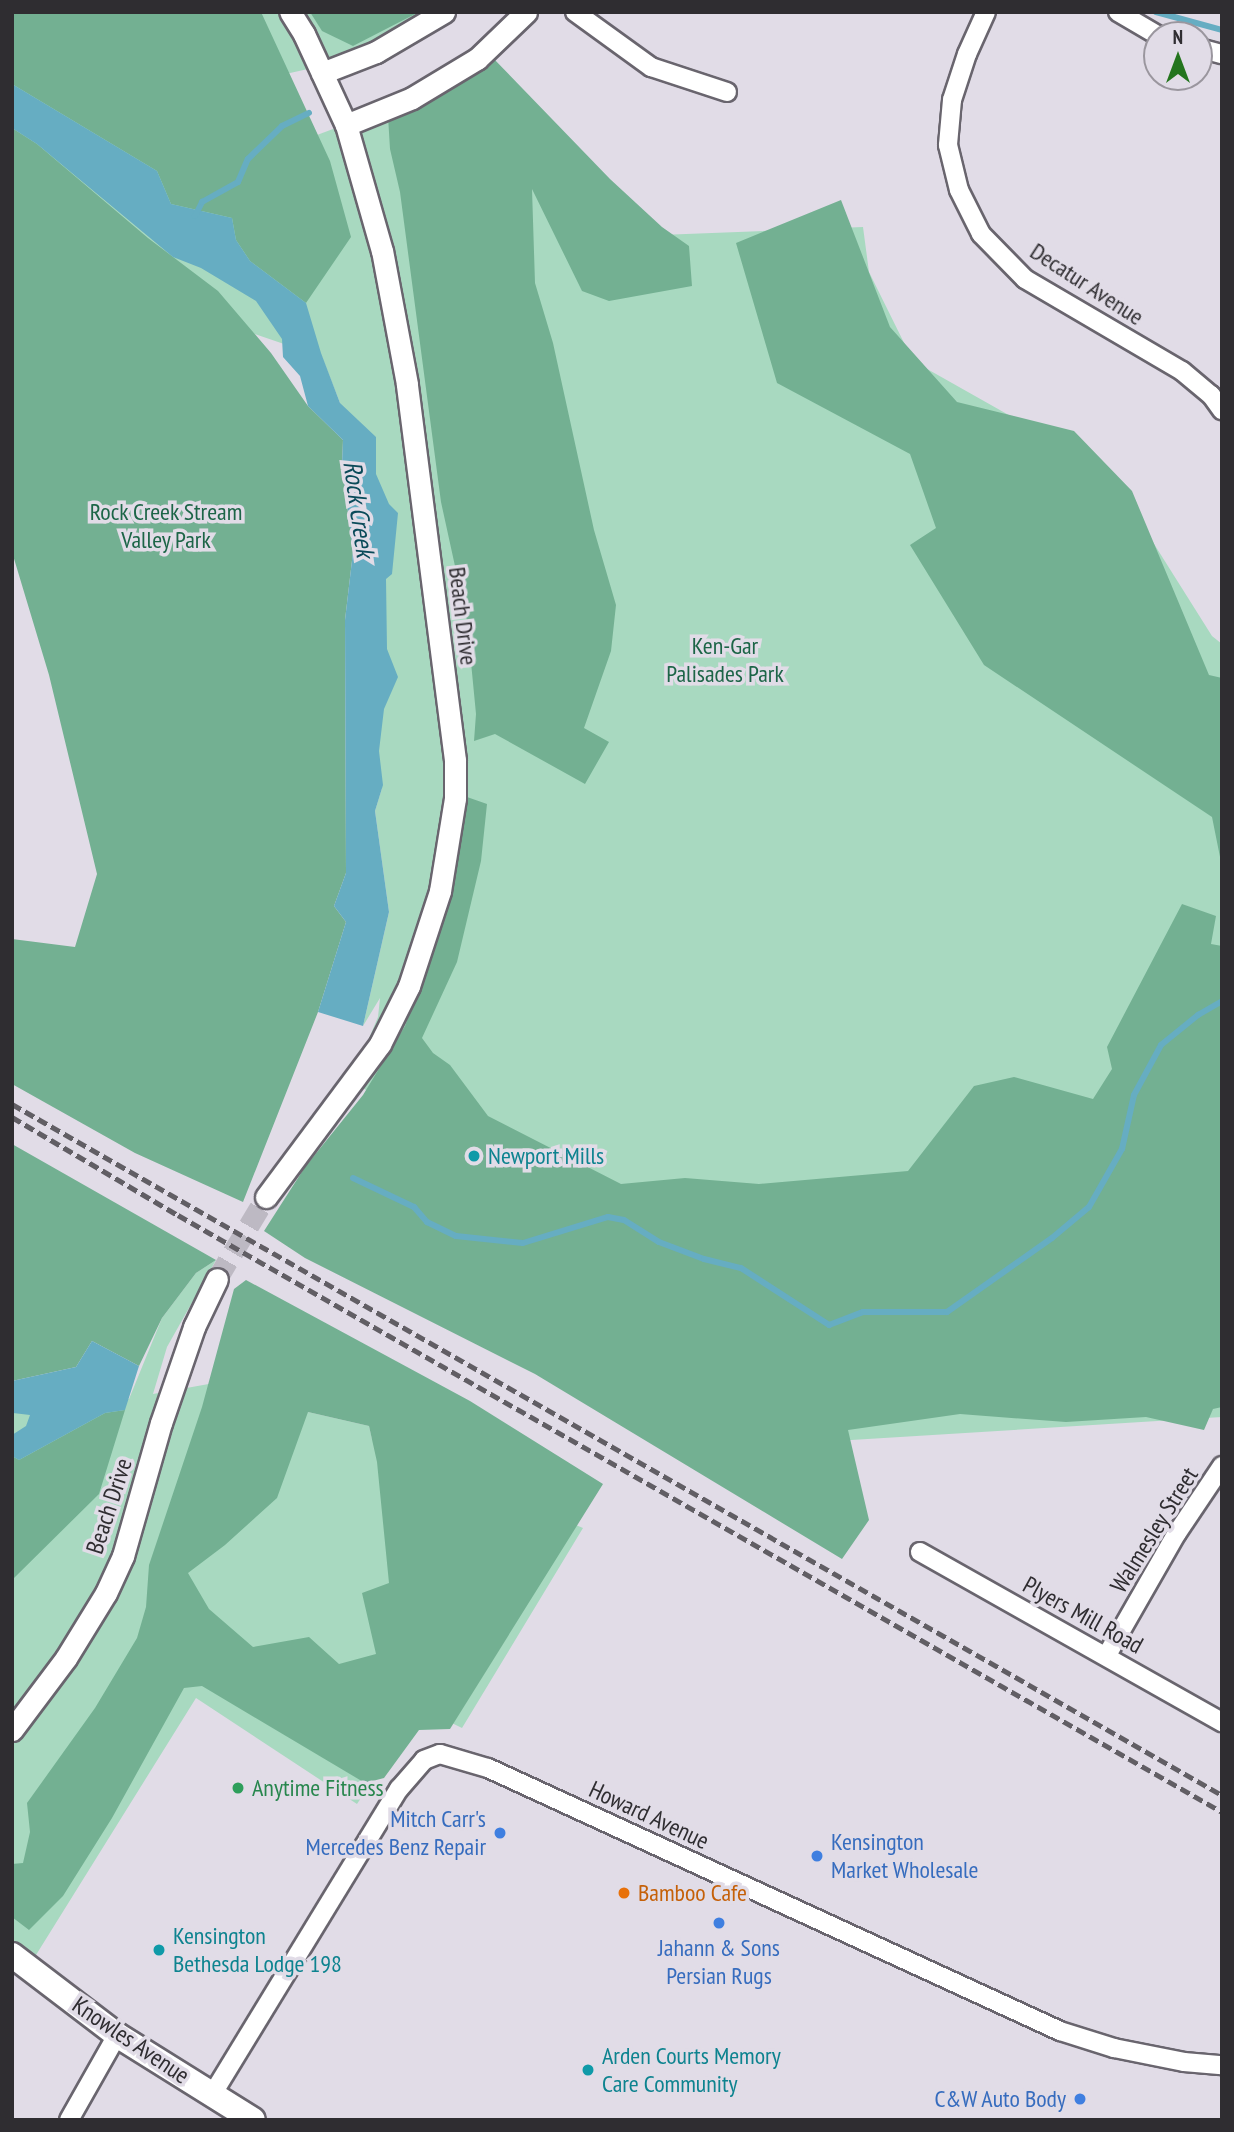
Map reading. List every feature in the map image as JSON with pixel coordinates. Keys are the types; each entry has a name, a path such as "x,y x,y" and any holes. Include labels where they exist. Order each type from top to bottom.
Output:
{"main road":[{"name":"Knowles Avenue","path":"12,1955 117,2035 253,2120"}],"street":[{"name":"Beach Drive","path":"267,1197 380,1044 409,986 440,891 455,798 453,748 407,384 382,251 346,125 290,12"},
{"path":"322,73 376,52 444,12"},
{"path":"346,125 412,98 477,59 526,12"},
{"path":"575,12 651,67 727,92"},
{"name":"Decatur Avenue","path":"986,12 967,54 952,100 948,145 959,190 981,234 1025,279 1216,391 1222,410"},
{"path":"1118,12 1143,27"},
{"name":"Beach Drive","path":"12,1730 66,1658 106,1593 123,1556 166,1410 194,1327 217,1279"},
{"name":"Walmesley Street","path":"1107,1655 1177,1532 1222,1466"},
{"name":"Plyers Mill Road","path":"920,1552 1222,1722"},
{"name":"Howard Avenue","path":"212,2095 399,1789 424,1760 440,1754 488,1768 1060,2031 1114,2049 1184,2062 1222,2065"},
{"path":"69,2120 117,2035"}],"green space":[{"name":"Ken-Gar Palisades Park","path":"12,12 430,12 356,52 308,69 192,95 293,144 389,108 483,45 634,236 863,227 869,272 913,361 1060,444 1127,501 1212,636 1222,644 1222,1417 755,1446 426,1126 351,1081 378,1017 380,998 363,1026 389,912 375,811 382,788 340,403 322,357 240,329 125,872 12,511"},
{"path":"12,12 261,12 330,161 351,237 306,303 250,261 236,240 232,218 171,204 157,171 12,84"},
{"path":"310,12 419,12 353,46 322,31"},
{"path":"493,58 610,179 662,227 689,246 692,286 609,301 582,291 532,189 535,283 553,343 594,530 616,605 611,651 584,728 609,742 585,784 495,734 474,741 476,714 467,621 441,502 400,192 390,149 388,116"},
{"name":"Rock Creek Stream Valley Park","path":"12,128 37,144 148,238 218,291 271,353 308,406 343,440 342,465 353,552 345,620 346,873 334,906 346,922 318,1012 243,1202 135,1153 12,1084 12,939 75,947 97,874 49,675 12,552"},
{"path":"841,200 890,327 957,402 1074,431 1132,491 1209,675 1222,678 1222,867 1212,817 984,665 910,545 936,528 910,454 777,383 736,243"},
{"path":"467,797 487,804 481,861 457,962 422,1038 433,1053 450,1065 488,1116 621,1184 685,1178 759,1184 908,1171 974,1086 1014,1077 1093,1099 1112,1069 1107,1047 1182,904 1216,916 1211,944 1222,946 1222,1407 1213,1409 1204,1430 1146,1417 1066,1422 960,1414 848,1430 869,1520 842,1559 535,1374 305,1258 264,1231 305,1167 363,1095 405,1026 446,915"},
{"path":"12,1144 216,1260 196,1273 162,1318 139,1366 92,1341 76,1367 12,1381"},
{"path":"216,1260 167,1347 153,1394 231,1380 308,1412 369,1426 372,1439 583,1528 462,1728 421,1708 357,1804 196,1698 31,1963 12,1947 12,1411 129,1399 162,1318 196,1273"},
{"path":"246,1280 470,1401 603,1484 450,1729 419,1730 384,1778 365,1783 202,1686 184,1688 112,1818 63,1896 29,1930 12,1917 12,1864 23,1863 30,1832 27,1803 95,1708 137,1638 146,1607 149,1565 202,1407 234,1289","holes":["308,1412 369,1426 377,1462 389,1583 362,1593 376,1654 339,1664 309,1637 253,1647 209,1609 188,1573 225,1545 277,1498"]},
{"path":"125,1410 99,1494 12,1580 12,1456 19,1460 105,1413"}],"water":[{"name":"Rock Creek","path":"12,84 157,171 171,204 232,218 236,240 250,261 306,303 340,403 376,437 376,474 389,504 398,513 392,574 386,579 387,649 398,677 384,709 379,751 383,785 375,811 389,912 363,1026 318,1012 346,922 334,906 346,873 345,620 353,552 342,465 343,440 308,406 300,376 283,357 282,339 256,301 201,268 173,257 37,144 12,128"},
{"path":"92,1341 139,1366 125,1410 105,1413 19,1460 12,1456 12,1435 26,1426 30,1415 13,1413 12,1420 12,1381 76,1367"}],"waterway":[{"path":"1156,12 1222,30"},
{"path":"195,216 202,202 238,182 248,159 282,126 309,113"},
{"path":"353,1178 414,1207 427,1222 456,1236 523,1243 608,1217 624,1220 659,1242 704,1259 741,1268 829,1325 863,1312 947,1312 1052,1238 1089,1207 1122,1149 1134,1095 1161,1045 1198,1015 1222,1001"}],"tunnel":[{"path":"217,1279 266,1197"}],"railway":[{"path":"12,1104 1222,1795"},
{"path":"12,1117 178,1215 1222,1812"}],"place":[{"name":"Newport Mills","path":"474,1156"},
{"name":"Anytime Fitness","path":"238,1788"},
{"name":"Mitch Carr's Mercedes Benz Repair","path":"500,1833"},
{"name":"Kensington Market Wholesale","path":"817,1856"},
{"name":"Bamboo Cafe","path":"624,1893"},
{"name":"Jahann & Sons Persian Rugs","path":"719,1923"},
{"name":"Kensington Bethesda Lodge 198","path":"159,1950"},
{"name":"Arden Courts Memory Care Community","path":"588,2070"},
{"name":"C&W Auto Body","path":"1080,2099"}]}
